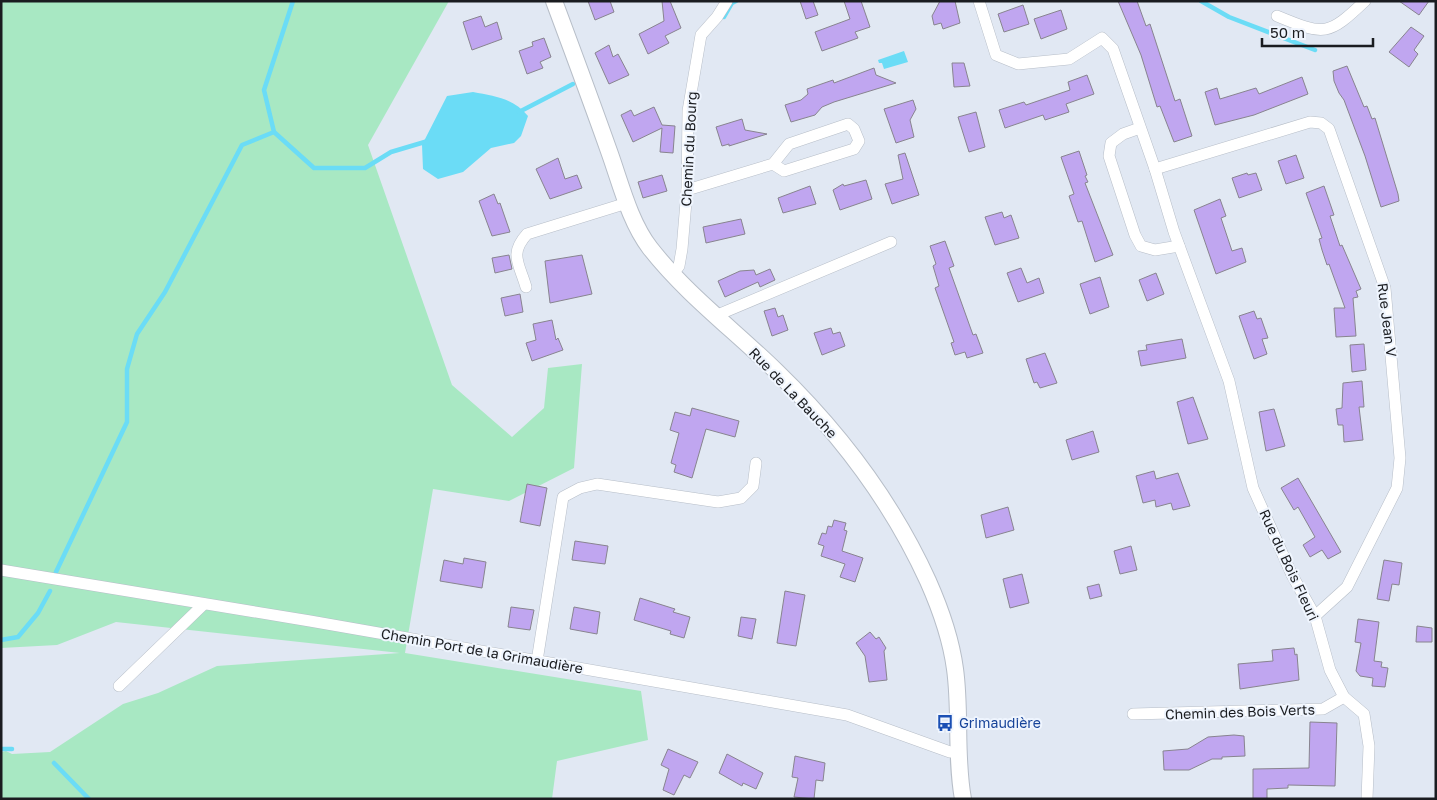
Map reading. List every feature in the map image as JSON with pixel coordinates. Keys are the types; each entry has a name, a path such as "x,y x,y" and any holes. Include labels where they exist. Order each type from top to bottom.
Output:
{"street":[{"name":"Rue de La Bauche","path":"554,1 627,203 649,246 673,274 715,316 776,371 823,420 871,482 896,521 928,581 946,630 955,669 958,710 958,752 963,799"},
{"name":"Chemin du Bourg","path":"673,274 679,266 682,249 687,190 688,111 701,35 727,1"},
{"name":"Rue du Bois Fleuri","path":"979,1 996,55 1018,64 1069,60 1102,38 1112,49 1156,169 1179,246 1229,381 1253,488 1292,576 1315,616 1330,670 1344,697 1364,714 1369,746 1368,799"},
{"path":"1277,16 1296,24 1323,31 1338,26 1365,1"},
{"name":"Rue Jean V","path":"1156,169 1310,122 1321,122 1329,129 1386,288 1400,458 1396,488 1347,587 1315,616"},
{"path":"687,190 773,164 789,144 848,124 854,129 859,141 854,149 784,172 773,164"},
{"path":"1140,128 1123,134 1111,143 1109,156 1135,235 1141,246 1155,250 1179,246"},
{"path":"526,288 516,251 517,245 527,234 627,203"},
{"path":"715,316 891,242"},
{"path":"537,661 563,498 580,488 596,484 718,502 741,498 754,486 756,463"},
{"name":"Chemin Port de la Grimaudière","path":"1,570 847,715 950,752 958,752"},
{"path":"119,686 204,604"},
{"name":"Chemin des Bois Verts","path":"1133,714 1323,709 1344,697"}],"green space":[{"path":"1,1 449,1 368,145 452,385 512,437 544,408 548,368 582,364 574,468 509,501 433,489 405,653 641,691 648,740 557,761 552,799 1,799 1,752 6,751 12,754 50,752 123,704 158,693 217,666 400,653 116,622 57,645 1,648"}],"water":[{"path":"904,51 908,62 884,69 882,63 879,63 878,60"},
{"path":"473,92 503,99 522,110 528,116 521,136 514,143 491,148 463,172 438,179 423,169 422,145 447,96"}],"building":[{"path":"588,1 610,1 614,12 595,20"},
{"path":"662,1 670,1 681,28 665,36 669,43 648,54 639,34 664,21"},
{"path":"800,1 813,1 818,15 806,19"},
{"path":"844,1 861,1 870,27 855,32 858,38 822,51 815,32 850,19"},
{"path":"940,1 955,1 960,23 943,29 941,23 934,25 932,16"},
{"path":"1118,1 1137,1 1146,26 1150,24 1175,101 1180,99 1192,136 1174,142 1160,106 1157,107 1141,55"},
{"path":"1399,1 1429,1 1419,15"},
{"path":"1023,5 1029,24 1004,32 998,14"},
{"path":"1061,10 1067,29 1041,39 1034,19"},
{"path":"481,16 485,27 497,22 502,39 472,50 463,22"},
{"path":"1411,27 1424,36 1414,50 1418,54 1409,67 1389,52"},
{"path":"544,38 551,57 540,62 543,68 527,74 519,51 533,46 532,42"},
{"path":"609,45 613,57 618,54 629,75 609,84 595,53"},
{"path":"952,63 964,63 970,86 954,87"},
{"path":"1347,66 1364,107 1367,106 1372,119 1375,118 1398,194 1399,201 1381,207 1365,156 1344,100 1334,81 1333,71"},
{"path":"874,68 876,75 896,83 834,102 822,107 815,115 791,122 785,105 801,100 808,94 807,89 833,80 834,83"},
{"path":"1087,75 1094,94 1066,104 1069,112 1045,120 1043,115 1005,128 999,110 1024,102 1026,105 1070,90 1068,82"},
{"path":"1302,77 1308,94 1254,115 1215,125 1205,92 1217,88 1220,99 1256,88 1259,94"},
{"path":"913,100 916,109 910,120 914,137 896,143 884,109"},
{"path":"654,107 662,125 675,126 673,153 660,152 662,128 633,142 621,115 631,110 634,116"},
{"path":"976,112 985,147 969,152 958,117"},
{"path":"742,119 745,130 767,134 729,146 729,144 722,146 716,127"},
{"path":"1079,151 1087,175 1085,176 1088,182 1085,183 1113,255 1095,262 1082,221 1078,222 1069,196 1074,194 1061,157"},
{"path":"905,153 919,195 892,204 885,184 903,179 898,155"},
{"path":"1296,155 1304,178 1286,184 1278,161"},
{"path":"558,158 565,179 577,175 582,188 550,199 536,169"},
{"path":"1247,173 1248,175 1256,173 1262,190 1239,198 1232,178"},
{"path":"662,175 667,191 643,198 638,182"},
{"path":"866,180 872,199 840,210 833,190 843,184 844,186"},
{"path":"810,186 816,204 783,213 778,198"},
{"path":"1324,186 1334,215 1330,216 1340,246 1342,245 1361,289 1356,291 1358,297 1353,298 1356,336 1336,337 1334,308 1345,308 1329,264 1327,265 1319,239 1322,238 1306,193"},
{"path":"494,194 498,204 500,203 510,232 492,236 479,201"},
{"path":"1220,199 1226,216 1221,218 1232,251 1242,248 1246,262 1216,274 1194,210"},
{"path":"1002,212 1004,218 1011,215 1019,238 995,245 985,217"},
{"path":"741,219 745,234 706,243 703,227"},
{"path":"945,241 954,266 949,268 973,335 976,334 983,353 967,358 965,352 955,355 951,343 954,342 935,288 939,286 933,266 936,264 930,246"},
{"path":"509,255 512,269 495,273 492,258"},
{"path":"582,255 592,294 550,303 545,261"},
{"path":"1021,268 1027,283 1039,278 1044,293 1018,302 1007,273"},
{"path":"770,269 775,280 760,287 758,282 725,297 718,281 740,271 754,270 756,275"},
{"path":"1156,273 1164,294 1147,301 1139,280"},
{"path":"1100,277 1109,307 1090,314 1080,284"},
{"path":"520,294 523,312 505,316 501,298"},
{"path":"775,308 778,317 783,315 788,330 772,336 764,311"},
{"path":"1254,311 1257,319 1261,318 1268,338 1262,339 1267,354 1254,359 1239,316"},
{"path":"552,320 556,340 558,338 563,350 532,361 526,343 536,340 533,324"},
{"path":"831,328 833,334 840,332 845,346 822,355 814,333"},
{"path":"1182,339 1186,358 1141,366 1138,351 1147,350 1146,345"},
{"path":"1364,344 1366,370 1352,372 1350,345"},
{"path":"1045,353 1057,383 1040,388 1037,382 1034,383 1026,359"},
{"path":"1362,381 1364,407 1359,407 1363,440 1344,442 1343,425 1338,425 1336,409 1342,408 1343,383"},
{"path":"1193,397 1208,439 1188,444 1177,402"},
{"path":"692,408 739,421 735,437 706,429 692,478 674,472 676,465 671,463 679,433 670,430 675,412 690,416"},
{"path":"1274,409 1285,446 1266,451 1259,412"},
{"path":"1093,431 1099,452 1072,460 1066,440"},
{"path":"1154,471 1156,479 1178,473 1190,506 1173,510 1171,503 1156,507 1155,500 1143,503 1136,476"},
{"path":"1298,478 1341,552 1328,559 1322,550 1310,557 1303,545 1315,537 1298,507 1294,510 1281,488"},
{"path":"527,484 547,488 540,526 520,522"},
{"path":"1008,507 1014,530 986,538 981,515"},
{"path":"834,520 846,523 844,530 847,531 842,551 863,558 855,582 840,577 845,564 821,556 824,546 818,544 822,533 826,534 828,526 832,527"},
{"path":"575,541 608,546 605,564 572,560"},
{"path":"1131,546 1137,570 1120,574 1114,551"},
{"path":"464,558 486,562 482,588 440,581 444,560 463,564"},
{"path":"1384,560 1402,563 1399,585 1392,584 1389,601 1377,599"},
{"path":"1022,574 1029,603 1010,608 1003,579"},
{"path":"1099,584 1102,596 1090,599 1087,587"},
{"path":"785,591 805,595 796,646 777,643"},
{"path":"640,598 675,609 673,612 690,617 684,638 670,634 671,631 634,620"},
{"path":"511,607 534,610 530,630 508,627"},
{"path":"574,607 600,612 597,634 570,629"},
{"path":"741,617 756,619 752,639 738,636"},
{"path":"1358,619 1379,622 1374,661 1382,662 1381,667 1388,668 1385,687 1372,686 1373,678 1360,676 1356,671 1361,643 1355,642"},
{"path":"1417,626 1432,628 1432,642 1416,642"},
{"path":"870,632 876,639 879,637 886,648 884,651 887,680 869,682 865,656 856,643"},
{"path":"1294,648 1295,655 1297,654 1299,680 1240,689 1238,664 1273,661 1272,650"},
{"path":"1310,722 1337,723 1335,786 1288,785 1288,788 1267,789 1267,799 1253,799 1253,769 1309,768"},
{"path":"1244,736 1245,756 1212,759 1189,770 1164,770 1163,751 1188,749 1208,737"},
{"path":"668,749 698,762 690,778 684,775 674,795 663,790 669,769 661,765"},
{"path":"727,754 763,773 756,789 743,783 742,786 719,773"},
{"path":"795,756 825,763 823,781 816,780 814,799 794,797 798,778 792,777"}],"waterway":[{"path":"293,1 264,90 274,132 314,168 365,168 391,152 428,141"},
{"path":"724,17 732,3 736,1"},
{"path":"1201,1 1229,17 1315,50"},
{"path":"519,112 573,84"},
{"path":"56,572 127,422 127,369 137,334 165,292 242,145 274,132"},
{"path":"1,640 18,637 38,613 50,591"},
{"path":"1,749 12,749"},
{"path":"54,763 89,799"}],"place":[{"name":"Grimaudière","path":"945,723"}]}
